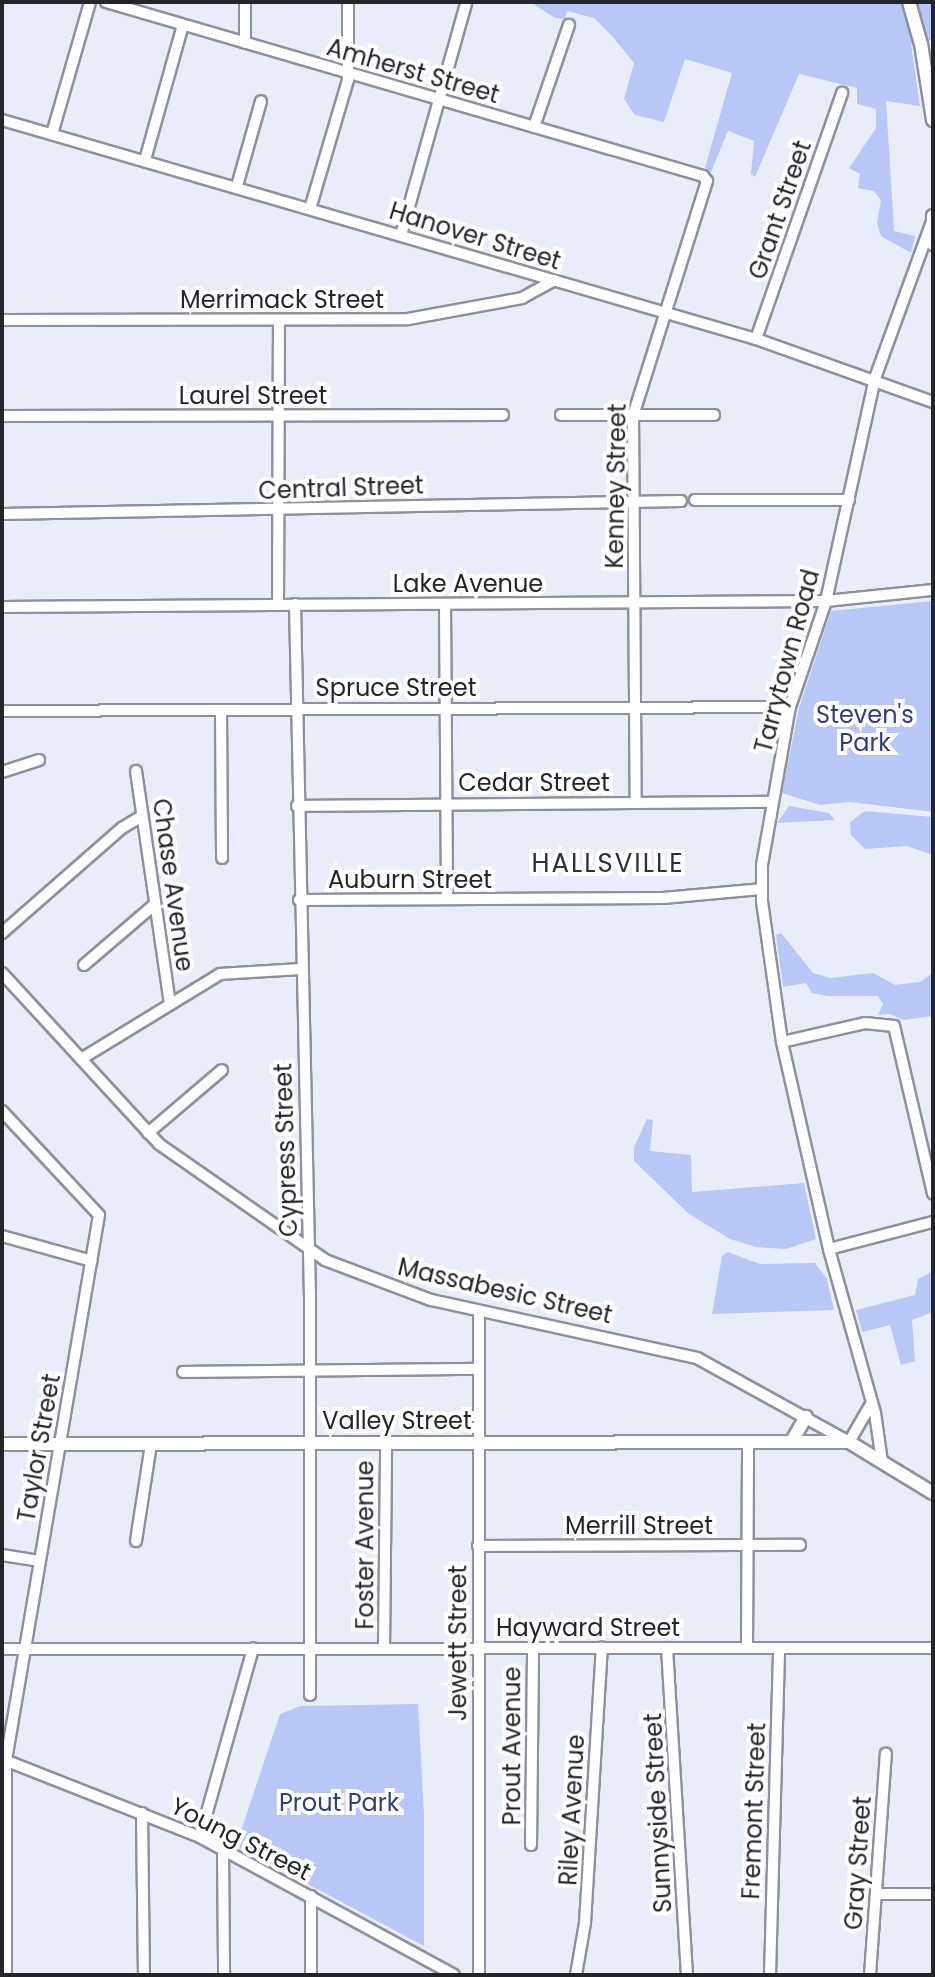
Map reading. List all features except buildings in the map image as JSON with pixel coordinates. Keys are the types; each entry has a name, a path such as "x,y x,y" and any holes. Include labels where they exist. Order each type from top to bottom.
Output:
{"main road":[{"path":"909,2 921,44 933,120"},
{"path":"933,217 933,244"},
{"path":"792,1441 806,1417"},
{"name":"Valley Street","path":"2,1444 849,1442"},
{"name":"Massabesic Street","path":"849,1442 933,1493"}],"street":[{"path":"52,134 90,2"},
{"name":"Amherst Street","path":"106,2 707,181"},
{"path":"245,2 245,43"},
{"path":"310,209 349,72 348,2"},
{"path":"401,235 466,3"},
{"path":"145,160 183,25"},
{"path":"534,127 569,25"},
{"name":"Grant Street","path":"756,339 842,93"},
{"path":"237,186 261,101"},
{"name":"Hanover Street","path":"2,120 756,339 875,378 933,402"},
{"name":"Kenney Street","path":"636,802 633,415 707,181"},
{"name":"Tarrytown Road","path":"882,1462 871,1402 829,1249 782,1042 761,889 771,802 790,707 826,601 875,378 933,217"},
{"name":"Merrimack Street","path":"2,320 419,318 522,298 554,280"},
{"path":"278,605 279,320"},
{"name":"Laurel Street","path":"2,416 503,415"},
{"path":"561,415 714,415"},
{"path":"695,500 849,500"},
{"name":"Central Street","path":"2,514 681,501"},
{"name":"Lake Avenue","path":"2,607 826,601 933,590"},
{"name":"Cypress Street","path":"295,604 312,1443 310,1695"},
{"path":"445,605 447,899"},
{"name":"Spruce Street","path":"2,711 790,707"},
{"path":"221,710 222,858"},
{"path":"2,772 39,760"},
{"name":"Chase Avenue","path":"136,771 170,1004"},
{"name":"Cedar Street","path":"297,806 771,802"},
{"path":"2,933 128,822 142,816"},
{"name":"Auburn Street","path":"299,900 663,898 761,889"},
{"path":"84,965 154,905"},
{"path":"81,1059 220,974 300,969"},
{"name":"Massabesic Street","path":"2,973 148,1133 309,1251 394,1289 479,1311 697,1358 849,1442"},
{"path":"2,991 13,982"},
{"path":"782,1042 889,1023 896,1030 933,1194"},
{"path":"148,1133 222,1070"},
{"name":"Taylor Street","path":"2,1111 99,1215 4,1760 6,1975"},
{"path":"829,1249 933,1222"},
{"path":"2,1236 92,1261"},
{"name":"Jewett Street","path":"479,1311 479,1975"},
{"path":"183,1372 478,1369"},
{"path":"849,1442 871,1402"},
{"path":"747,1648 748,1441"},
{"name":"Foster Avenue","path":"384,1648 386,1443"},
{"path":"136,1541 151,1444"},
{"name":"Merrill Street","path":"478,1546 800,1545"},
{"path":"2,1555 38,1561"},
{"path":"200,1837 253,1648"},
{"name":"Prout Avenue","path":"531,1845 533,1648"},
{"name":"Riley Avenue","path":"576,1975 585,1923 602,1648"},
{"name":"Sunnyside Street","path":"667,1648 687,1975"},
{"name":"Fremont Street","path":"770,1975 779,1648"},
{"name":"Hayward Street","path":"2,1649 933,1648"},
{"name":"Gray Street","path":"870,1975 886,1754"},
{"name":"Young Street","path":"4,1760 200,1837 454,1975"},
{"path":"142,1813 144,1975"},
{"path":"223,1849 224,1975"},
{"path":"876,1894 933,1894"},
{"path":"311,1896 311,1975"}],"green space":[{"path":"530,2 933,2 933,40 911,44 920,106 886,101 894,231 915,236 911,253 881,236 877,223 881,201 874,191 858,188 860,174 849,168 876,128 876,109 857,104 857,88 799,74 755,177 751,174 754,141 728,131 711,172 705,168 732,73 685,59 664,122 635,115 624,99 634,63 612,36 594,18 567,11 565,19 555,18"},
{"name":"Steven's Park","path":"933,601 933,812 850,802 820,805 782,793 799,708 831,611"},
{"path":"789,806 829,813 835,820 777,823"},
{"path":"865,811 933,817 933,855 907,846 865,849 851,835 850,822"},
{"path":"781,933 813,973 831,978 873,973 895,985 920,982 933,973 933,1016 903,1020 890,1014 878,1015 883,1004 878,996 827,996 812,993 806,983 783,987 776,935"},
{"path":"647,1119 653,1120 650,1151 691,1155 692,1192 804,1183 816,1239 786,1249 756,1247 730,1239 689,1214 634,1161 634,1147"},
{"path":"728,1252 760,1264 815,1263 827,1279 834,1310 712,1314 722,1256"},
{"path":"933,1271 933,1312 912,1320 915,1361 901,1365 890,1325 862,1332 856,1310 915,1295 918,1279"},
{"name":"Prout Park","path":"418,1704 424,1814 424,1946 236,1846 280,1714 300,1706"}],"district":[{"name":"HALLSVILLE","path":"608,864"}]}
